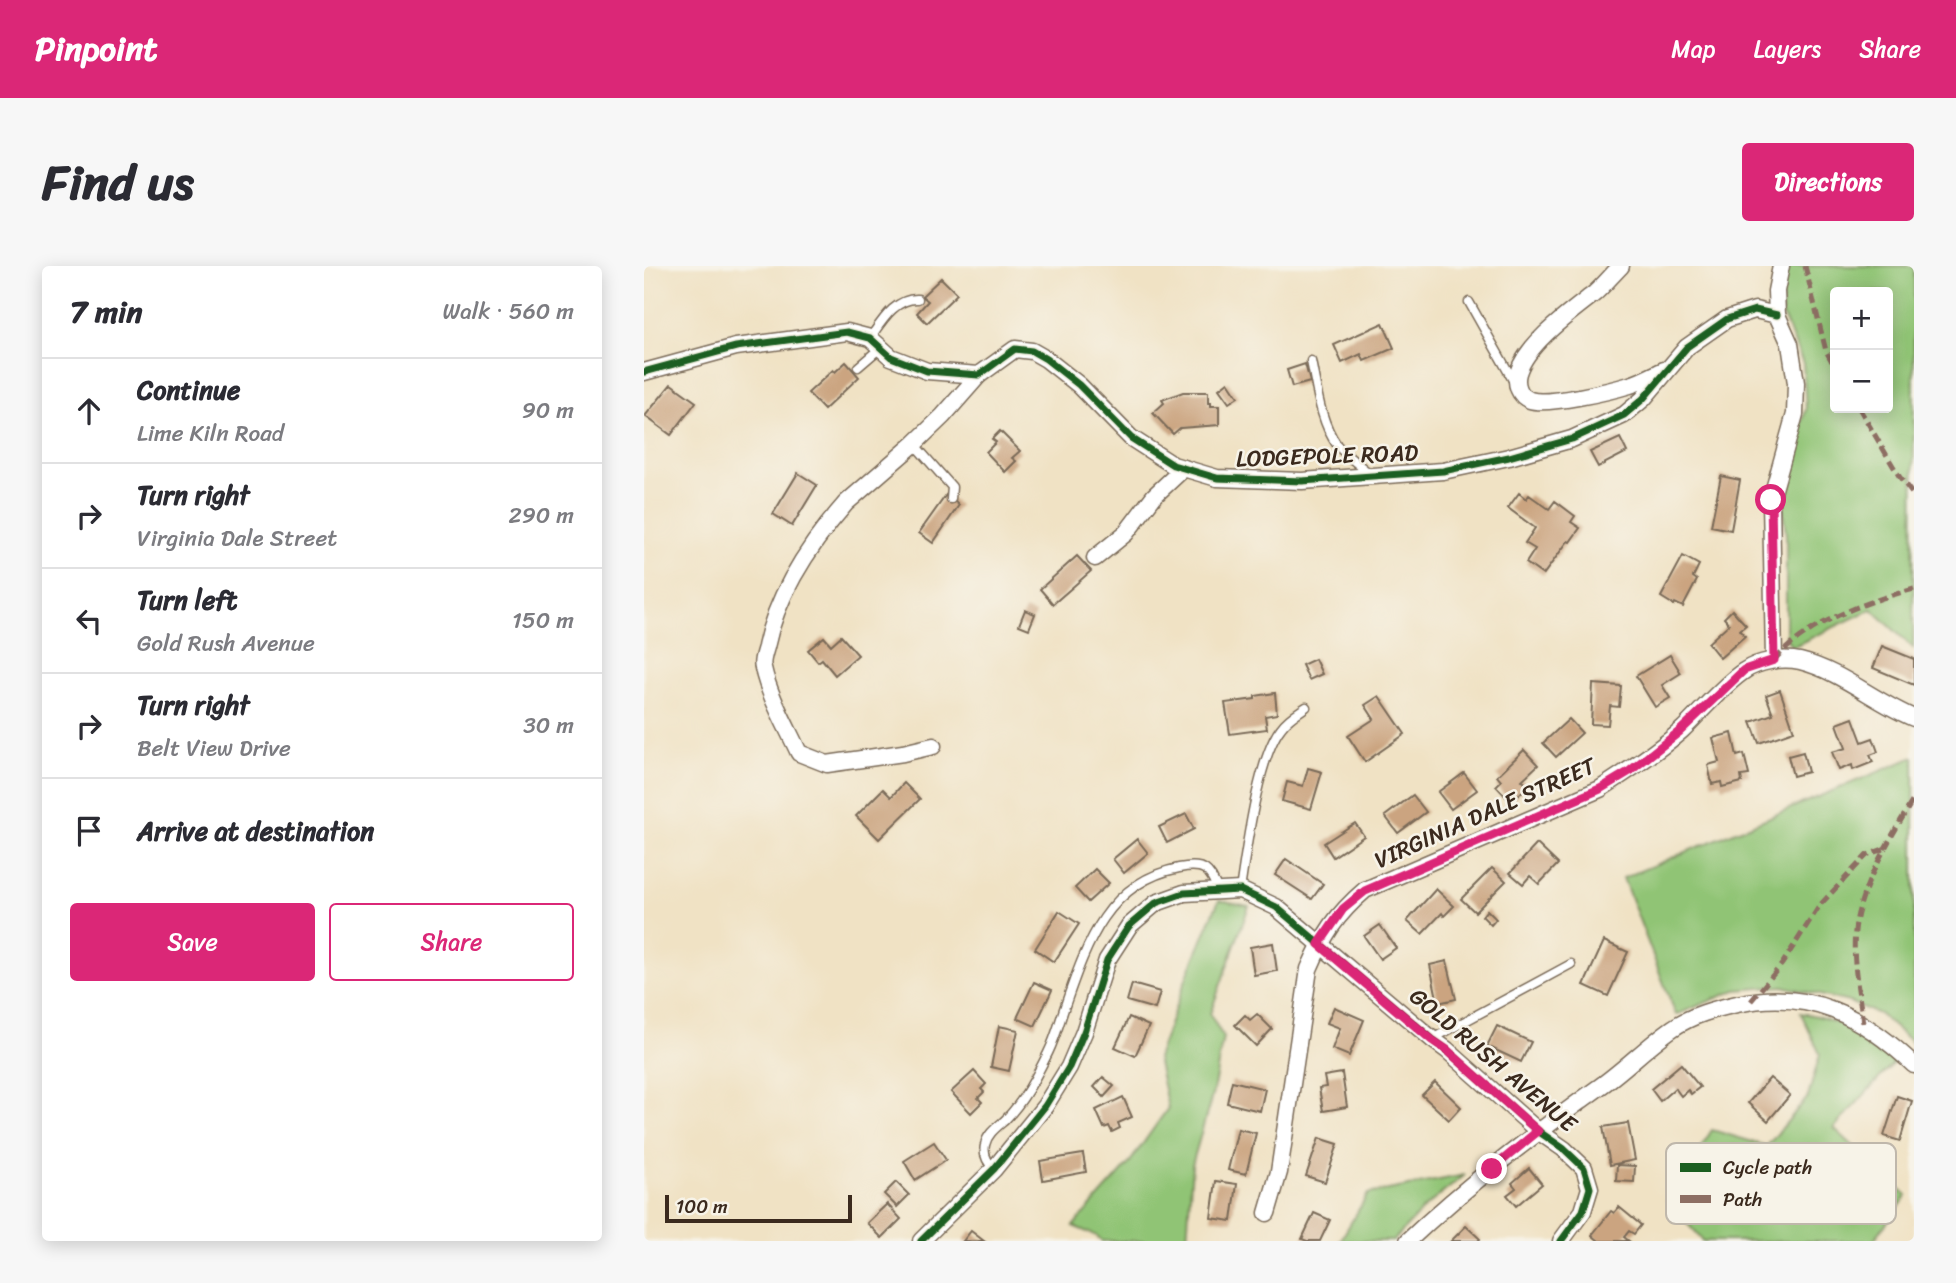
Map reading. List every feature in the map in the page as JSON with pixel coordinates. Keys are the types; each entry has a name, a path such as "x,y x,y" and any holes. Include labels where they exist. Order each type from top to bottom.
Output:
{"street":[{"path":"1621,266 1535,346 1518,372 1519,391 1531,400 1544,401 1591,394 1632,385 1669,367"},
{"path":"1774,660 1771,500 1795,414 1797,383 1790,344 1777,315 1776,291 1781,266"},
{"name":"LODGEPOLE ROAD","path":"933,746 827,764 799,753 762,666 770,625 807,554 846,503 914,444 979,375 1015,349 1032,351 1046,359 1079,385 1131,438 1172,465 1217,478 1302,481 1443,471 1509,457 1572,439 1624,415 1643,399 1687,347 1727,319 1755,310 1777,315"},
{"path":"644,372 736,347 847,332 874,343 891,358 927,371 979,375"},
{"path":"1095,558 1126,533 1154,496 1184,468"},
{"name":"VIRGINIA DALE STREET","path":"1266,1213 1279,1172 1309,969 1319,944 1343,909 1365,891 1600,789 1630,771 1679,732 1744,670 1774,660 1798,660 1821,668 1892,709 1914,718"},
{"name":"GOLD RUSH AVENUE","path":"921,1241 994,1168 1045,1106 1069,1067 1084,1032 1107,960 1129,926 1156,903 1184,892 1240,890 1276,907 1584,1168 1590,1188 1583,1211 1560,1241"},
{"path":"1408,1241 1441,1209 1538,1131 1602,1086 1674,1028 1711,1009 1759,999 1802,1000 1862,1023 1914,1065"}],"lane":[{"path":"858,367 896,307 905,300 918,299"},
{"path":"1469,302 1519,391"},
{"path":"1311,361 1328,428 1338,446 1372,476"},
{"path":"914,444 952,487 951,499"},
{"path":"1240,890 1262,775 1273,743 1280,728 1306,707"},
{"path":"994,1168 988,1163 984,1147 988,1136 1014,1110 1038,1072 1058,1029 1085,950 1113,904 1123,894 1155,876 1189,866 1202,867 1211,873 1218,891"},
{"path":"1432,1040 1571,964"}],"green space":[{"path":"1783,266 1914,266 1913,648 1872,609 1792,647 1786,638 1786,535 1781,493 1806,409 1803,363 1782,314"},
{"path":"1914,757 1914,1044 1879,1014 1849,1002 1783,986 1736,990 1676,1015 1623,878"},
{"path":"1219,900 1249,906 1210,1014 1223,1037 1213,1092 1192,1165 1187,1241 1102,1241 1097,1236 1073,1226 1127,1166 1168,1108 1157,1058 1188,973"},
{"path":"1801,1013 1828,1019 1852,1029 1896,1060 1834,1128 1850,1143 1770,1143 1808,1097 1820,1054"},
{"path":"1712,1130 1757,1143 1704,1143"},
{"path":"1465,1175 1424,1208 1393,1241 1340,1241 1368,1194"},
{"path":"1896,1186 1907,1196 1896,1211"},
{"path":"1688,1224 1886,1224 1873,1241 1703,1241"}],"building":[{"path":"941,278 957,294 927,323 917,313 928,301 922,296"},
{"path":"1383,323 1394,348 1364,361 1361,354 1342,363 1334,345"},
{"path":"846,362 859,377 824,410 808,393"},
{"path":"1305,364 1310,382 1292,387 1287,370"},
{"path":"1228,382 1238,397 1229,403 1219,389"},
{"path":"671,384 696,402 671,435 645,416"},
{"path":"1183,392 1208,392 1208,403 1211,403 1211,406 1219,406 1219,425 1180,428 1173,434 1153,413 1164,403 1162,400"},
{"path":"1000,431 1020,451 1012,458 1016,461 1005,472 986,452 996,442 992,439"},
{"path":"1620,438 1627,452 1598,467 1590,452"},
{"path":"798,473 817,485 792,526 773,514"},
{"path":"1721,476 1740,480 1731,530 1711,526"},
{"path":"1519,493 1526,499 1529,495 1549,509 1555,501 1575,516 1571,522 1580,528 1543,575 1526,563 1535,549 1525,543 1535,528 1508,508"},
{"path":"946,495 959,505 933,543 919,533"},
{"path":"1077,556 1091,571 1053,604 1040,589"},
{"path":"1683,556 1699,565 1693,577 1697,580 1683,607 1661,597"},
{"path":"1025,610 1035,614 1029,629 1019,625"},
{"path":"1732,610 1746,625 1740,630 1745,636 1720,658 1708,643 1729,624 1724,618"},
{"path":"841,636 858,655 835,675 822,659 818,662 808,650 824,637 831,645"},
{"path":"1882,646 1914,659 1914,685 1873,668"},
{"path":"1670,655 1681,673 1662,685 1670,698 1655,707 1636,676"},
{"path":"1315,659 1322,674 1309,680 1302,665"},
{"path":"1593,684 1621,686 1619,707 1610,706 1608,725 1591,724"},
{"path":"1780,690 1794,731 1759,743 1751,722 1773,714 1766,695"},
{"path":"1275,693 1277,714 1265,716 1267,729 1230,734 1225,703"},
{"path":"1379,696 1405,734 1365,762 1348,736 1374,719 1365,705"},
{"path":"1853,718 1862,742 1873,738 1878,752 1870,755 1873,762 1853,770 1852,765 1839,770 1832,752 1846,748 1837,724"},
{"path":"1569,719 1582,733 1556,757 1543,743"},
{"path":"1732,733 1737,756 1744,754 1749,775 1741,776 1742,782 1722,787 1721,782 1712,784 1708,765 1719,762 1713,738"},
{"path":"1524,750 1538,765 1522,780 1528,786 1511,802 1496,786 1501,781 1497,776"},
{"path":"1803,752 1808,772 1793,776 1788,756"},
{"path":"1308,768 1322,772 1311,809 1282,801 1287,782 1303,786"},
{"path":"1464,773 1477,790 1451,809 1438,792"},
{"path":"904,783 920,799 879,839 856,816 883,789 891,797"},
{"path":"1413,795 1426,812 1398,833 1385,816"},
{"path":"1186,814 1194,829 1167,843 1159,827"},
{"path":"1355,823 1364,836 1333,857 1324,843"},
{"path":"1137,839 1148,853 1124,873 1113,859"},
{"path":"1537,844 1558,864 1539,884 1530,876 1523,884 1510,873"},
{"path":"1286,859 1323,884 1312,899 1275,875"},
{"path":"1492,868 1506,881 1475,912 1461,899"},
{"path":"1095,869 1109,883 1088,902 1075,888"},
{"path":"1436,889 1454,906 1444,916 1442,913 1422,934 1407,921"},
{"path":"1487,910 1496,919 1491,925 1482,916"},
{"path":"1059,911 1079,924 1054,962 1035,949"},
{"path":"1380,925 1396,948 1380,959 1364,936"},
{"path":"1604,941 1628,952 1608,996 1584,985"},
{"path":"1273,943 1277,971 1254,975 1250,947"},
{"path":"1447,961 1456,999 1438,1003 1430,965"},
{"path":"1034,982 1052,990 1035,1026 1017,1018"},
{"path":"1132,984 1160,992 1155,1009 1127,1001"},
{"path":"1334,1007 1364,1020 1349,1056 1332,1049 1340,1028 1327,1023"},
{"path":"1257,1014 1272,1029 1256,1046 1235,1025 1245,1015 1250,1020"},
{"path":"1129,1017 1149,1026 1135,1056 1115,1047"},
{"path":"999,1026 1018,1030 1009,1071 991,1067"},
{"path":"1497,1026 1531,1042 1521,1062 1487,1046"},
{"path":"1681,1064 1700,1087 1691,1094 1688,1090 1681,1096 1675,1088 1660,1101 1651,1089"},
{"path":"974,1071 986,1084 981,1089 984,1092 978,1098 982,1102 971,1113 951,1092"},
{"path":"1342,1073 1347,1107 1323,1111 1319,1088 1326,1087 1324,1076"},
{"path":"1103,1077 1114,1086 1104,1097 1094,1087"},
{"path":"1770,1078 1790,1095 1768,1121 1748,1103"},
{"path":"1232,1081 1265,1089 1260,1111 1227,1103"},
{"path":"1435,1082 1461,1107 1449,1120 1422,1095"},
{"path":"1897,1096 1912,1101 1900,1141 1884,1136"},
{"path":"1123,1097 1132,1117 1118,1123 1120,1128 1112,1132 1109,1126 1104,1128 1096,1110"},
{"path":"1628,1123 1635,1160 1610,1165 1603,1127"},
{"path":"1238,1129 1256,1133 1246,1174 1228,1170"},
{"path":"1319,1138 1338,1144 1325,1182 1306,1176"},
{"path":"934,1142 946,1160 915,1180 904,1161"},
{"path":"1083,1154 1086,1172 1043,1180 1040,1161"},
{"path":"1617,1165 1635,1166 1634,1182 1616,1181"},
{"path":"1529,1168 1542,1184 1516,1206 1507,1195 1516,1188 1512,1183"},
{"path":"1216,1181 1237,1184 1232,1221 1211,1218"},
{"path":"896,1182 909,1195 897,1207 884,1194"},
{"path":"887,1204 901,1219 882,1238 867,1223"},
{"path":"1619,1207 1641,1225 1634,1234 1629,1231 1624,1237 1629,1241 1599,1241 1592,1235 1611,1211 1614,1213"},
{"path":"1314,1213 1330,1220 1320,1241 1307,1241 1302,1239"},
{"path":"1466,1226 1480,1239 1451,1241"},
{"path":"971,1231 984,1241 963,1241"}],"marked path":[{"path":"1805,266 1830,358"},
{"path":"1862,413 1914,496"},
{"path":"1774,660 1821,624 1857,607 1914,589"},
{"path":"1863,1023 1854,954 1858,914 1878,862 1914,798"},
{"path":"1751,1001 1782,964 1820,905 1867,855 1886,848"}],"cycle path":[{"path":"644,372 736,347 847,332 870,338 891,357 927,371 979,375 1015,349 1032,351 1079,385 1131,438 1173,465 1217,478 1302,481 1443,471 1509,457 1572,439 1624,415 1643,399 1687,347 1727,319 1755,310 1777,315"},
{"path":"921,1241 994,1169 1045,1106 1069,1067 1084,1032 1107,960 1129,926 1156,903 1184,893 1240,890 1276,907 1584,1168 1590,1188 1583,1211 1561,1241"}],"route":[{"path":"1492,1169 1538,1131 1447,1050 1319,944 1343,909 1365,891 1600,789 1630,771 1679,732 1744,670 1774,660 1771,500"}]}
